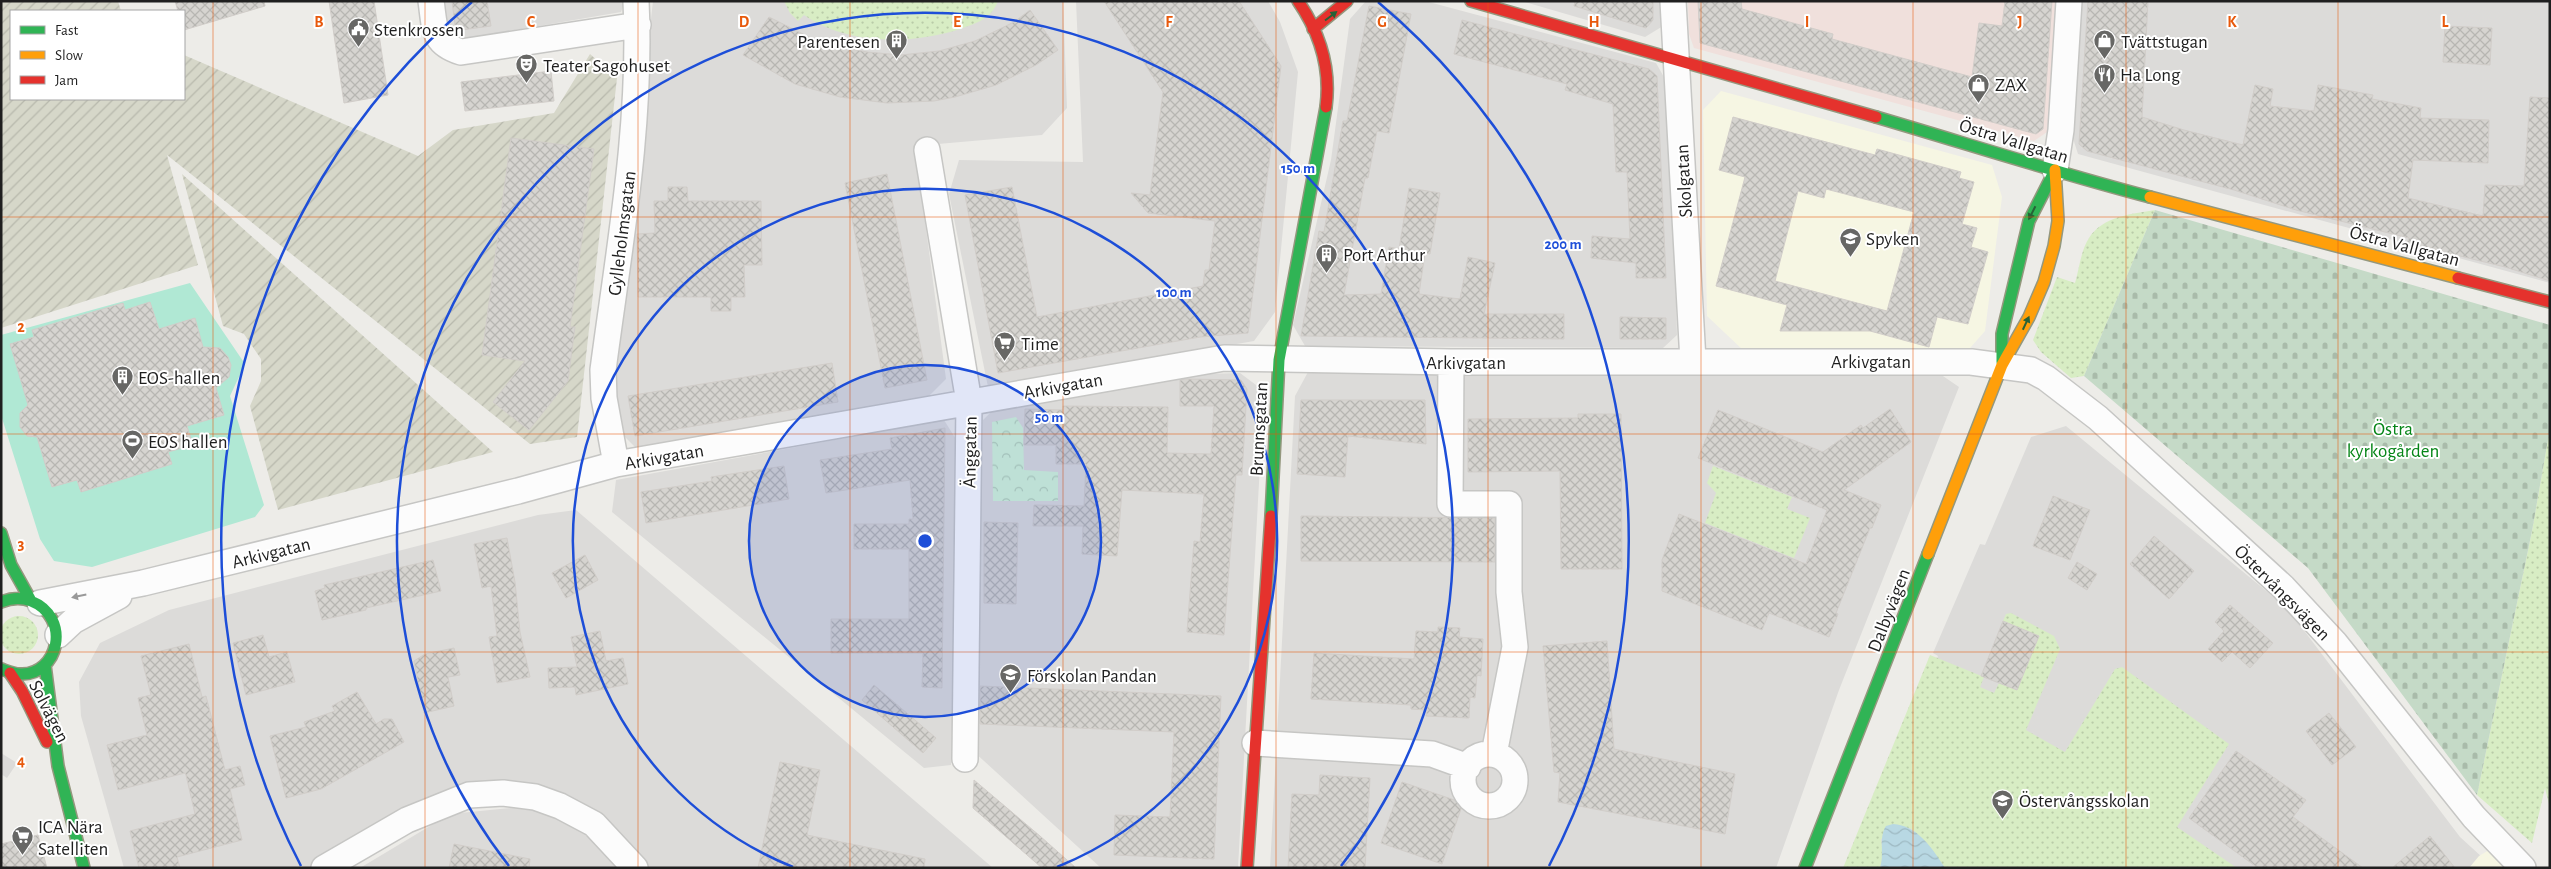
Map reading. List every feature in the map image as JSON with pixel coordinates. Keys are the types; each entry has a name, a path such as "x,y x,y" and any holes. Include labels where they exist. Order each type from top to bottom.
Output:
{"street":[{"path":"431,1 437,36 449,48 461,52 637,13"},
{"name":"Brunnsgatan","path":"1247,868 1268,568 1279,360 1325,118 1327,71 1313,29 1298,1"},
{"path":"1313,29 1347,1"},
{"name":"Östra Vallgatan","path":"1471,1 2055,170 2550,302"},
{"name":"Skolgatan","path":"1673,1 1693,361"},
{"path":"2055,170 2062,130 2069,1"},
{"name":"Gylleholmsgatan","path":"616,464 604,398 603,370 631,156 637,13"},
{"name":"Änggatan","path":"927,150 969,402 965,759"},
{"name":"Dalbyvägen","path":"2002,365 2002,334 2029,221 2055,170"},
{"name":"Dalbyvägen","path":"1805,868 2002,365 2019,338 2049,267 2058,226 2055,170"},
{"name":"Arkivgatan","path":"35,601 143,583 518,491 616,464 1224,358 1451,362 1971,362 2002,365"},
{"path":"1451,362 1450,504 1509,504 1509,592 1515,647 1494,754"},
{"name":"Östervångsvägen","path":"2002,365 2031,370 2046,378 2098,418 2283,587 2334,643 2474,817 2523,868"},
{"path":"1,533 11,565 35,601 49,612 56,622 58,635 53,655 45,665 28,673 6,671"},
{"name":"Arkivgatan","path":"58,635 73,621 143,583"},
{"path":"1,602 18,598 35,601"},
{"name":"Solvägen","path":"45,665 58,766 84,868"},
{"name":"Solvägen","path":"6,671 31,707 58,766"},
{"path":"1255,743 1432,754 1468,767"},
{"path":"1483,754 1494,754 1508,762 1516,778 1514,787 1504,801 1487,806 1471,798 1464,782 1468,767 1475,758 1483,754"},
{"path":"324,868 407,820 469,794 503,793 535,797 560,806 594,824 635,868"}],"shaded area":[{"path":"1,1 118,1 121,10 10,10 10,100 185,100 185,55 418,156 453,130 554,113 590,54 617,78 577,437 530,444 167,155 198,265 1,328"},
{"path":"441,1 625,1 621,12 462,39 446,31"},
{"path":"653,1 1063,1 1067,108 1042,135 915,146 946,379 929,396 639,451 620,432 611,376"},
{"path":"1076,1 1268,1 1280,22 1298,72 1275,312 1254,341 988,387 949,194 959,160 1083,162"},
{"path":"1366,1 1425,1 1656,63 1669,86 1677,335 1663,348 1305,346 1293,325 1331,160 1350,19"},
{"path":"1521,1 1662,1 1663,26 1645,37"},
{"path":"1688,1 2058,1 2050,130 2034,141 1694,48 1689,34"},
{"path":"2079,1 2550,1 2550,283 2078,154 2070,129"},
{"name":"Spyken","path":"1721,91 1992,165 2002,197 1985,331 1963,356 1743,350 1707,316 1703,110"},
{"path":"182,174 493,452 278,510 250,406 261,381 261,359 244,334 223,326"},
{"path":"1308,372 1940,374 1959,387 1839,690 1776,868 1270,868 1295,396"},
{"path":"1240,373 1264,391 1238,868 1101,868 972,750 983,420 995,408 1171,375"},
{"path":"944,420 959,444 951,765 924,768 612,512 616,480"},
{"path":"2066,426 2287,608 2460,837 2494,868 1849,868 1938,656 1933,653 1980,544 1985,545 2031,437"},
{"path":"576,510 993,868 360,868 450,814 520,807 525,809 556,795 445,796 311,868 124,868 81,716 79,682 100,643 169,610 538,515"},
{"path":"1,753 17,763 7,778 1,774"},
{"path":"2499,844 2523,868 2469,868 2479,856"}],"green space":[{"path":"784,1 998,1 983,20 972,25 941,34 901,40 860,37 840,32 821,25 804,15 798,21 790,13"},
{"path":"2155,210 2084,376 2071,378 2041,352 2033,340 2057,277 2075,283 2086,243 2102,225 2119,217"},
{"name":"Östra kyrkogården","path":"2155,210 2550,325 2550,428 2532,531 2477,795 2308,568 2084,376"},
{"name":"EOS hallen","path":"190,283 245,364 230,396 264,505 255,517 92,567 54,561 40,539 1,415 1,335"},
{"path":"1016,417 1023,428 1024,470 1058,472 1058,501 993,501 992,422"},
{"path":"2550,428 2550,808 2545,788 2532,843 2477,795 2532,531"},
{"path":"1713,466 1792,497 1787,509 1810,518 1794,558 1705,523 1716,493 1707,483"},
{"name":"Östervångsskolan","path":"2011,613 2054,636 2060,649 2026,730 2065,752 2115,669 2122,667 2229,744 2177,827 2237,868 1945,868 1926,842 1910,828 1881,839 1883,855 1880,868 1843,868 1930,655 1984,677 1980,687 1994,693 1999,683 2017,690 2039,636 2003,621 2006,614"},
{"path":"19,616 33,621 38,635 33,649 19,654 5,649 0,635 5,621"}],"water":[{"path":"1893,824 1902,825 1917,833 1930,846 1945,868 1880,868 1882,836 1886,826"}],"building":[{"path":"175,1 264,1 265,6 185,30 185,10 178,10"},
{"name":"Stenkrossen","path":"329,1 374,1 388,95 344,103"},
{"path":"452,1 487,1 491,26 461,30 455,25"},
{"path":"1104,1 1239,1 1281,66 1248,333 1200,337 998,373 965,195 1012,187 1037,317 1203,286 1205,270 1209,270 1215,221 1148,213 1131,193 1150,195 1163,92"},
{"path":"1575,1 1653,1 1653,20 1646,28 1574,6"},
{"path":"1698,1 1741,1 1742,9 1833,34 1832,39 1972,77 1979,23 2002,26 2005,1 2052,1 2043,129 2036,134 1700,43"},
{"path":"2088,1 2148,1 2142,117 2184,130 2243,145 2255,85 2273,89 2270,106 2314,111 2318,85 2373,95 2372,99 2421,108 2420,118 2489,120 2488,163 2413,160 2408,198 2483,216 2485,185 2524,186 2530,97 2550,98 2550,281 2505,267 2407,243 2409,238 2296,210 2234,190 2087,151 2079,144"},
{"path":"1369,6 1411,14 1389,133 1377,131 1368,178 1365,178 1344,295 1381,294 1389,247 1399,249 1409,188 1440,193 1430,254 1425,253 1419,294 1460,299 1468,257 1495,263 1484,314 1564,314 1564,339 1301,336 1319,231 1324,232 1343,121 1347,121"},
{"name":"Parentesen","path":"1030,10 1058,50 1036,65 996,85 934,101 887,103 840,97 795,84 743,55 769,17 821,43 867,52 901,55 939,51 975,41 1014,22"},
{"path":"1462,20 1649,69 1657,76 1666,278 1636,278 1636,263 1591,258 1592,236 1630,239 1627,172 1616,172 1613,104 1565,90 1567,84 1454,54"},
{"path":"2445,26 2492,28 2490,65 2443,62"},
{"path":"551,71 554,101 465,111 461,82"},
{"path":"1733,117 1875,155 1877,149 1961,172 1959,178 1974,182 1962,224 1977,228 1971,247 1988,252 1968,324 1937,317 1929,347 1870,331 1780,331 1787,305 1716,286 1745,177 1719,170","holes":["1826,189 1914,212 1887,311 1775,281 1798,191 1824,198"]},
{"path":"511,138 594,149 570,327 575,327 568,381 529,430 493,402 525,361 482,355"},
{"path":"887,174 927,380 885,388 845,183"},
{"path":"668,187 687,187 688,201 761,201 762,265 744,265 745,297 731,297 731,311 711,311 711,297 638,297 637,234 655,233 654,201 668,201"},
{"name":"EOS-hallen","path":"150,302 159,329 195,318 203,347 220,348 228,357 231,365 229,377 216,388 224,415 187,426 193,445 168,452 172,464 81,492 77,480 52,487 37,437 27,436 20,427 20,413 28,405 10,344 34,337 32,330 123,303 125,310"},
{"path":"1620,317 1666,318 1666,339 1620,339"},
{"path":"832,363 838,402 635,436 628,396"},
{"path":"1180,380 1241,380 1247,389 1242,475 1236,475 1224,635 1187,632 1194,541 1200,542 1204,494 1122,490 1117,556 1082,554 1083,526 1033,526 1034,505 1084,506 1086,464 1056,464 1056,445 1024,445 1025,409 1063,410 1063,406 1168,407 1167,453 1211,454 1214,406 1180,406"},
{"path":"1301,400 1425,400 1426,444 1348,436 1345,477 1297,474"},
{"path":"1890,409 1911,442 1844,490 1881,505 1836,613 1838,614 1829,637 1769,613 1762,630 1662,591 1662,560 1679,514 1806,564 1827,510 1698,458 1718,410 1823,452 1861,425 1863,428"},
{"path":"1578,414 1621,414 1622,569 1561,569 1560,471 1468,472 1468,419 1578,418"},
{"path":"945,428 942,688 922,687 923,653 831,653 831,619 909,619 909,549 854,549 854,524 909,524 909,519 913,519 910,480 826,493 820,460 892,449 890,438"},
{"path":"784,466 789,499 646,523 641,492 712,481 711,477"},
{"path":"2053,496 2090,510 2070,560 2033,546"},
{"path":"1301,516 1495,518 1495,562 1301,561"},
{"path":"984,522 1018,523 1016,604 984,603"},
{"path":"2154,536 2194,571 2169,599 2130,564"},
{"path":"507,538 515,582 520,632 530,677 497,683 489,637 497,636 491,586 482,588 474,544"},
{"path":"585,555 598,580 566,598 552,573"},
{"path":"433,560 441,591 322,620 315,591 325,588 324,585"},
{"path":"2077,562 2097,574 2087,590 2068,578"},
{"path":"2230,605 2273,643 2250,668 2232,652 2222,662 2208,649 2224,631 2215,622"},
{"path":"2003,621 2039,636 2017,690 1981,676"},
{"path":"1438,627 1460,628 1459,637 1483,639 1481,676 1477,675 1475,698 1470,697 1469,718 1426,716 1427,710 1411,709 1411,705 1311,699 1314,653 1414,659 1416,631 1438,632"},
{"path":"600,631 606,661 623,658 628,684 576,695 575,687 549,688 548,668 577,667 571,637"},
{"path":"263,635 269,657 287,652 295,682 246,695 233,643"},
{"path":"1607,641 1614,749 1735,774 1725,834 1558,802 1560,773 1554,772 1543,646"},
{"path":"189,644 202,697 206,696 225,770 240,766 245,785 230,789 242,840 177,857 180,868 139,868 130,831 195,814 186,775 185,773 118,790 107,745 147,735 138,698 151,695 141,656"},
{"path":"454,648 460,675 448,677 454,706 424,713 414,661 425,654"},
{"path":"874,685 936,738 923,753 862,700"},
{"path":"980,686 1221,696 1214,859 1114,855 1115,815 1170,817 1174,732 980,724"},
{"path":"357,692 376,724 384,719 392,719 404,742 321,789 286,798 270,736 306,727 304,722 335,711 332,706"},
{"path":"2329,713 2356,747 2332,765 2306,731"},
{"path":"2236,751 2306,800 2293,817 2363,868 2258,868 2189,818"},
{"path":"780,762 820,770 807,835 925,859 924,868 758,868"},
{"path":"1320,775 1370,778 1365,868 1288,868 1292,794 1319,795"},
{"path":"974,780 1076,868 1042,868 973,808"},
{"path":"1402,782 1463,803 1442,864 1381,843"},
{"name":"ICA Nära Satelliten","path":"38,835 47,868 1,868 1,844"},
{"path":"2430,836 2455,868 2392,868"},
{"path":"454,844 530,859 529,868 449,868"}],"traffic: fast":[{"path":"1271,516 1279,360 1326,107"},
{"path":"1876,117 2150,197"},
{"path":"2002,362 2002,334 2029,221 2054,172"},
{"path":"1,533 11,565 30,599"},
{"path":"1805,868 1928,554"},
{"path":"1,602 16,598 31,601 44,609 52,619 56,632 56,644 44,666 33,672 20,674 1,669"},
{"path":"45,665 58,766 84,868"}],"traffic: slow":[{"path":"1928,554 2002,365 2029,317 2044,282 2054,246 2058,221 2055,170"},
{"path":"2150,197 2458,278"}],"traffic: jam":[{"path":"1298,1 1306,13 1322,52 1327,79 1326,107"},
{"path":"1313,29 1347,1"},
{"path":"1471,1 1876,117"},
{"path":"2458,278 2550,302"},
{"path":"1247,868 1271,516"},
{"path":"10,673 22,691 47,742"}],"place":[{"name":"Stenkrossen","path":"358,48"},
{"name":"Parentesen","path":"896,60"},
{"name":"Tvättstugan","path":"2105,60"},
{"name":"Teater Sagohuset","path":"527,84"},
{"name":"Ha Long","path":"2104,93"},
{"name":"ZAX","path":"1979,103"},
{"name":"Spyken","path":"1850,257"},
{"name":"Port Arthur","path":"1327,273"},
{"name":"Time","path":"1005,362"},
{"name":"EOS-hallen","path":"122,396"},
{"name":"EOS hallen","path":"132,460"},
{"name":"Förskolan Pandan","path":"1011,694"},
{"name":"Östervångsskolan","path":"2003,819"},
{"name":"ICA Nära Satelliten","path":"22,856"}]}
